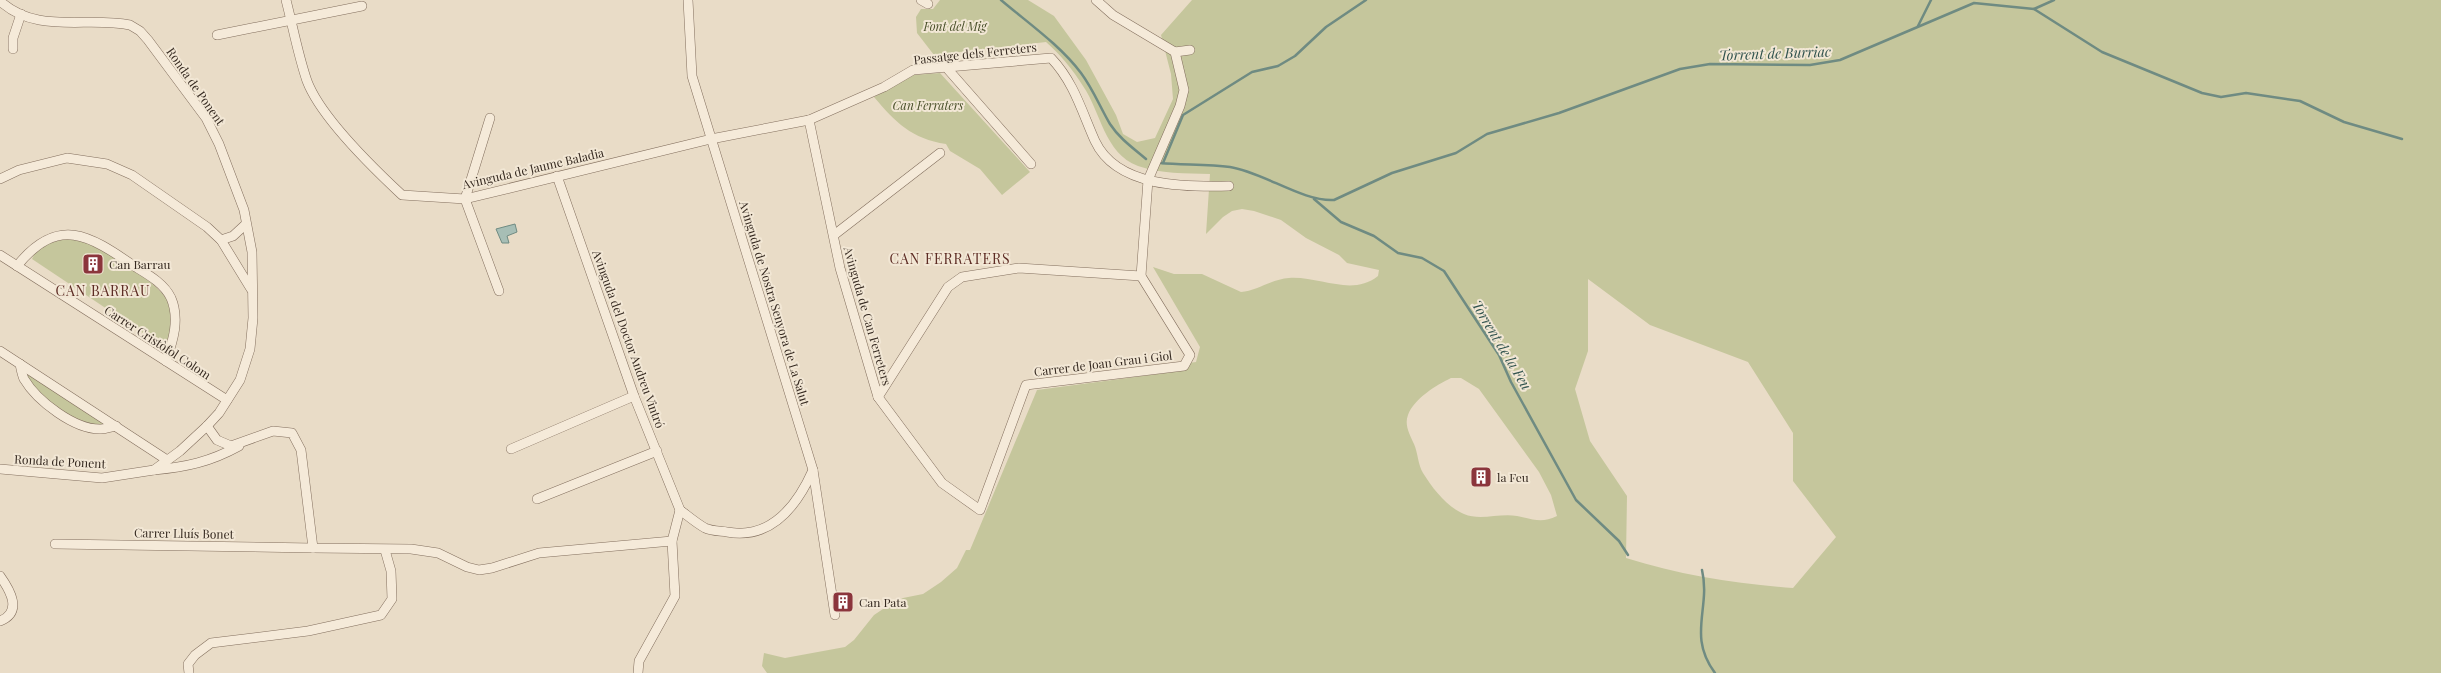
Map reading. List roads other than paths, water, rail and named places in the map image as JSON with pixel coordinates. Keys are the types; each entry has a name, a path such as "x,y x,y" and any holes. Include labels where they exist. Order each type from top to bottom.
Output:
{"street":[{"name":"Avinguda de Jaume Baladia","path":"286,0 308,83 326,112 364,159 402,195 465,199 711,139 809,120"},
{"name":"Avinguda de Nostra Senyora de La Salut","path":"688,0 692,76 813,470 835,615"},
{"path":"1096,0 1113,16 1175,52 1190,50"},
{"name":"Ronda de Ponent","path":"0,1 7,8 21,14 53,23 121,23 140,31 206,118 222,152 244,210 252,252 251,289 253,318 250,348 240,380 227,400 207,426 154,470 102,478 0,469"},
{"path":"218,35 362,6"},
{"path":"13,49 13,38 21,14"},
{"path":"878,397 948,286 962,277 1018,268 1141,276 1148,180 1180,106 1184,90 1175,52"},
{"name":"Passatge dels Ferreters","path":"809,120 884,87 913,70 1051,58 1065,72 1096,144 1118,168 1148,180 1193,187 1229,186"},
{"path":"945,66 1031,164"},
{"path":"490,118 465,199 499,291"},
{"name":"Avinguda de Can Ferreters","path":"809,120 840,268 878,397 942,483 980,510"},
{"path":"834,235 940,153"},
{"path":"0,179 48,162 68,158 107,164 132,175 208,227 221,240 251,289"},
{"name":"Avinguda del Doctor Andreu Vintró","path":"557,176 634,396 680,510"},
{"path":"221,240 233,236 246,224"},
{"path":"17,266 38,243 53,236 74,234 92,238 158,282 171,297 176,316 174,336 166,361"},
{"name":"Carrer Cristòfol Colom","path":"0,255 227,400"},
{"name":"Carrer de Joan Grau i Giol","path":"980,510 1026,385 1184,366 1190,355 1141,276"},
{"path":"0,351 167,460"},
{"path":"20,364 24,378 38,398 58,412 81,426 101,429 116,426"},
{"path":"511,449 634,396"},
{"path":"207,426 217,440 231,446 273,431 292,433 302,450 313,548"},
{"path":"154,470 183,467 216,459 245,442"},
{"path":"537,500 657,451"},
{"path":"638,673 638,661 676,596 672,542 680,510 706,528 740,534 769,526 786,514 802,493 813,470"},
{"name":"Carrer Lluís Bonet","path":"55,544 411,549 438,553 467,567 479,570 492,568 539,553 672,542"},
{"path":"189,673 188,664 195,655 211,643 308,630 381,615 392,599 391,571 385,550"},
{"path":"0,576 12,596 14,605 12,612 0,621"}],"waterway":[{"path":"1001,0 1054,44 1073,63 1089,85 1106,118 1114,129 1126,143 1146,159"},
{"path":"1163,163 1183,115 1252,72 1278,66 1295,56 1326,27 1366,0"},
{"path":"1918,26 1931,0"},
{"path":"2034,9 2054,0"},
{"name":"Torrent de Burriac","path":"1160,163 1230,167 1243,170 1296,192 1334,200 1392,173 1456,153 1487,134 1559,113 1680,69 1710,64 1810,65 1840,60 1974,3 2034,9 2102,52 2202,93 2221,97 2246,93 2300,101 2344,122 2402,139"},
{"name":"Torrent de la Feu","path":"1314,199 1341,222 1374,236 1398,253 1422,258 1444,271 1499,355 1511,382 1576,500 1619,541 1628,555"},
{"path":"1702,570 1704,584 1701,622 1702,647 1715,673"}],"place":[{"name":"Can Barrau","path":"93,264"},
{"name":"la Feu","path":"1481,477"},
{"name":"Can Pata","path":"843,602"}],"district":[{"name":"CAN FERRATERS","path":"950,258"},
{"name":"CAN BARRAU","path":"103,290"}],"park label":[{"name":"Font del Mig","path":"955,26"},
{"name":"Can Ferraters","path":"928,105"}]}
